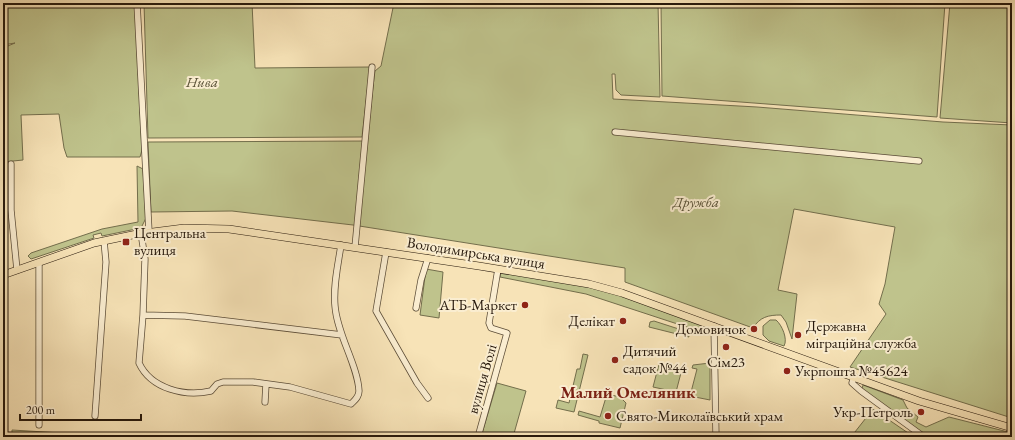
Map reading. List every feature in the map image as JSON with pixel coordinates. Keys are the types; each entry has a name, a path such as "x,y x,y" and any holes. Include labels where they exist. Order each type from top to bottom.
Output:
{"main road":[{"name":"Володимирська вулиця","path":"3,275 104,241 145,232 184,228 229,229 428,258 589,284 714,326 919,401 1012,428"}],"street":[{"path":"137,3 145,232 143,315 139,363 154,383 184,393 211,391 217,384 223,382 266,384 290,387 351,404 357,398 359,393 357,380 342,335 335,301 341,245"},
{"path":"355,247 372,67"},
{"path":"615,132 919,161"},
{"path":"10,164 11,210 17,270"},
{"path":"95,416 106,262 104,241"},
{"path":"386,252 376,311 417,382 428,398"},
{"path":"416,308 421,280 428,258"},
{"path":"39,425 40,263"},
{"name":"вулиця Волі","path":"478,437 507,333 491,328 489,323 498,269"},
{"path":"143,315 185,316 342,335"},
{"path":"714,326 716,437"},
{"path":"854,376 852,383 861,391 924,437"},
{"path":"265,402 266,384"}],"green space":[{"path":"3,3 135,3 142,150 140,157 67,157 64,148 59,114 21,115 23,160 3,162 3,48 15,43 3,45"},
{"name":"Нива","path":"144,3 252,3 255,68 370,67 362,137 148,138"},
{"name":"Дружба","path":"394,3 658,3 660,97 621,95 616,90 615,74 612,74 613,99 757,107 943,122 1012,125 1012,418 850,367 886,314 879,304 885,284 895,227 794,209 778,290 797,294 792,339 786,322 781,315 765,317 758,321 753,328 625,282 625,268 353,225 232,211 151,212 148,142 367,141 375,71 381,66"},
{"path":"661,3 945,3 937,117 662,96"},
{"path":"950,3 1012,3 1012,123 940,118"},
{"path":"137,166 143,169 146,218 141,228 102,236 101,233 93,235 94,238 31,259 28,256 31,253 102,229 138,222"},
{"path":"426,269 443,272 439,318 420,315"},
{"path":"501,271 589,286 628,298 710,328 711,335 586,294 500,277"},
{"path":"770,320 776,320 782,329 785,336 784,346 769,341 763,335 763,326"},
{"path":"654,321 688,332 689,337 649,327 650,322"},
{"path":"583,354 588,355 574,412 556,408 558,400 569,403 577,369 580,369"},
{"path":"710,363 710,400 690,396 697,369 692,368 693,365"},
{"path":"659,364 682,369 676,392 653,387"},
{"path":"497,383 526,391 513,437 481,437"},
{"path":"863,385 903,400 907,408 918,417 916,422 926,427 949,417 1012,433 1012,437 928,437 862,389"},
{"path":"607,394 620,397 626,403 620,428 599,423 599,421 578,415 579,411 600,417"},
{"path":"873,409 914,437 851,437"},
{"path":"12,430 127,437 12,437"}],"place":[{"name":"Центральна вулиця","path":"126,242"},
{"name":"АТБ-Маркет","path":"525,305"},
{"name":"Делікат","path":"623,321"},
{"name":"Домовичок","path":"754,329"},
{"name":"Державна міграційна служба","path":"798,335"},
{"name":"Сім23","path":"726,347"},
{"name":"Дитячий садок №44","path":"615,360"},
{"name":"Укрпошта №45624","path":"787,371"},
{"name":"Укр-Петроль","path":"921,412"},
{"name":"Свято-Миколаївський храм","path":"608,416"}],"district":[{"name":"Малий Омеляник","path":"628,392"}]}
